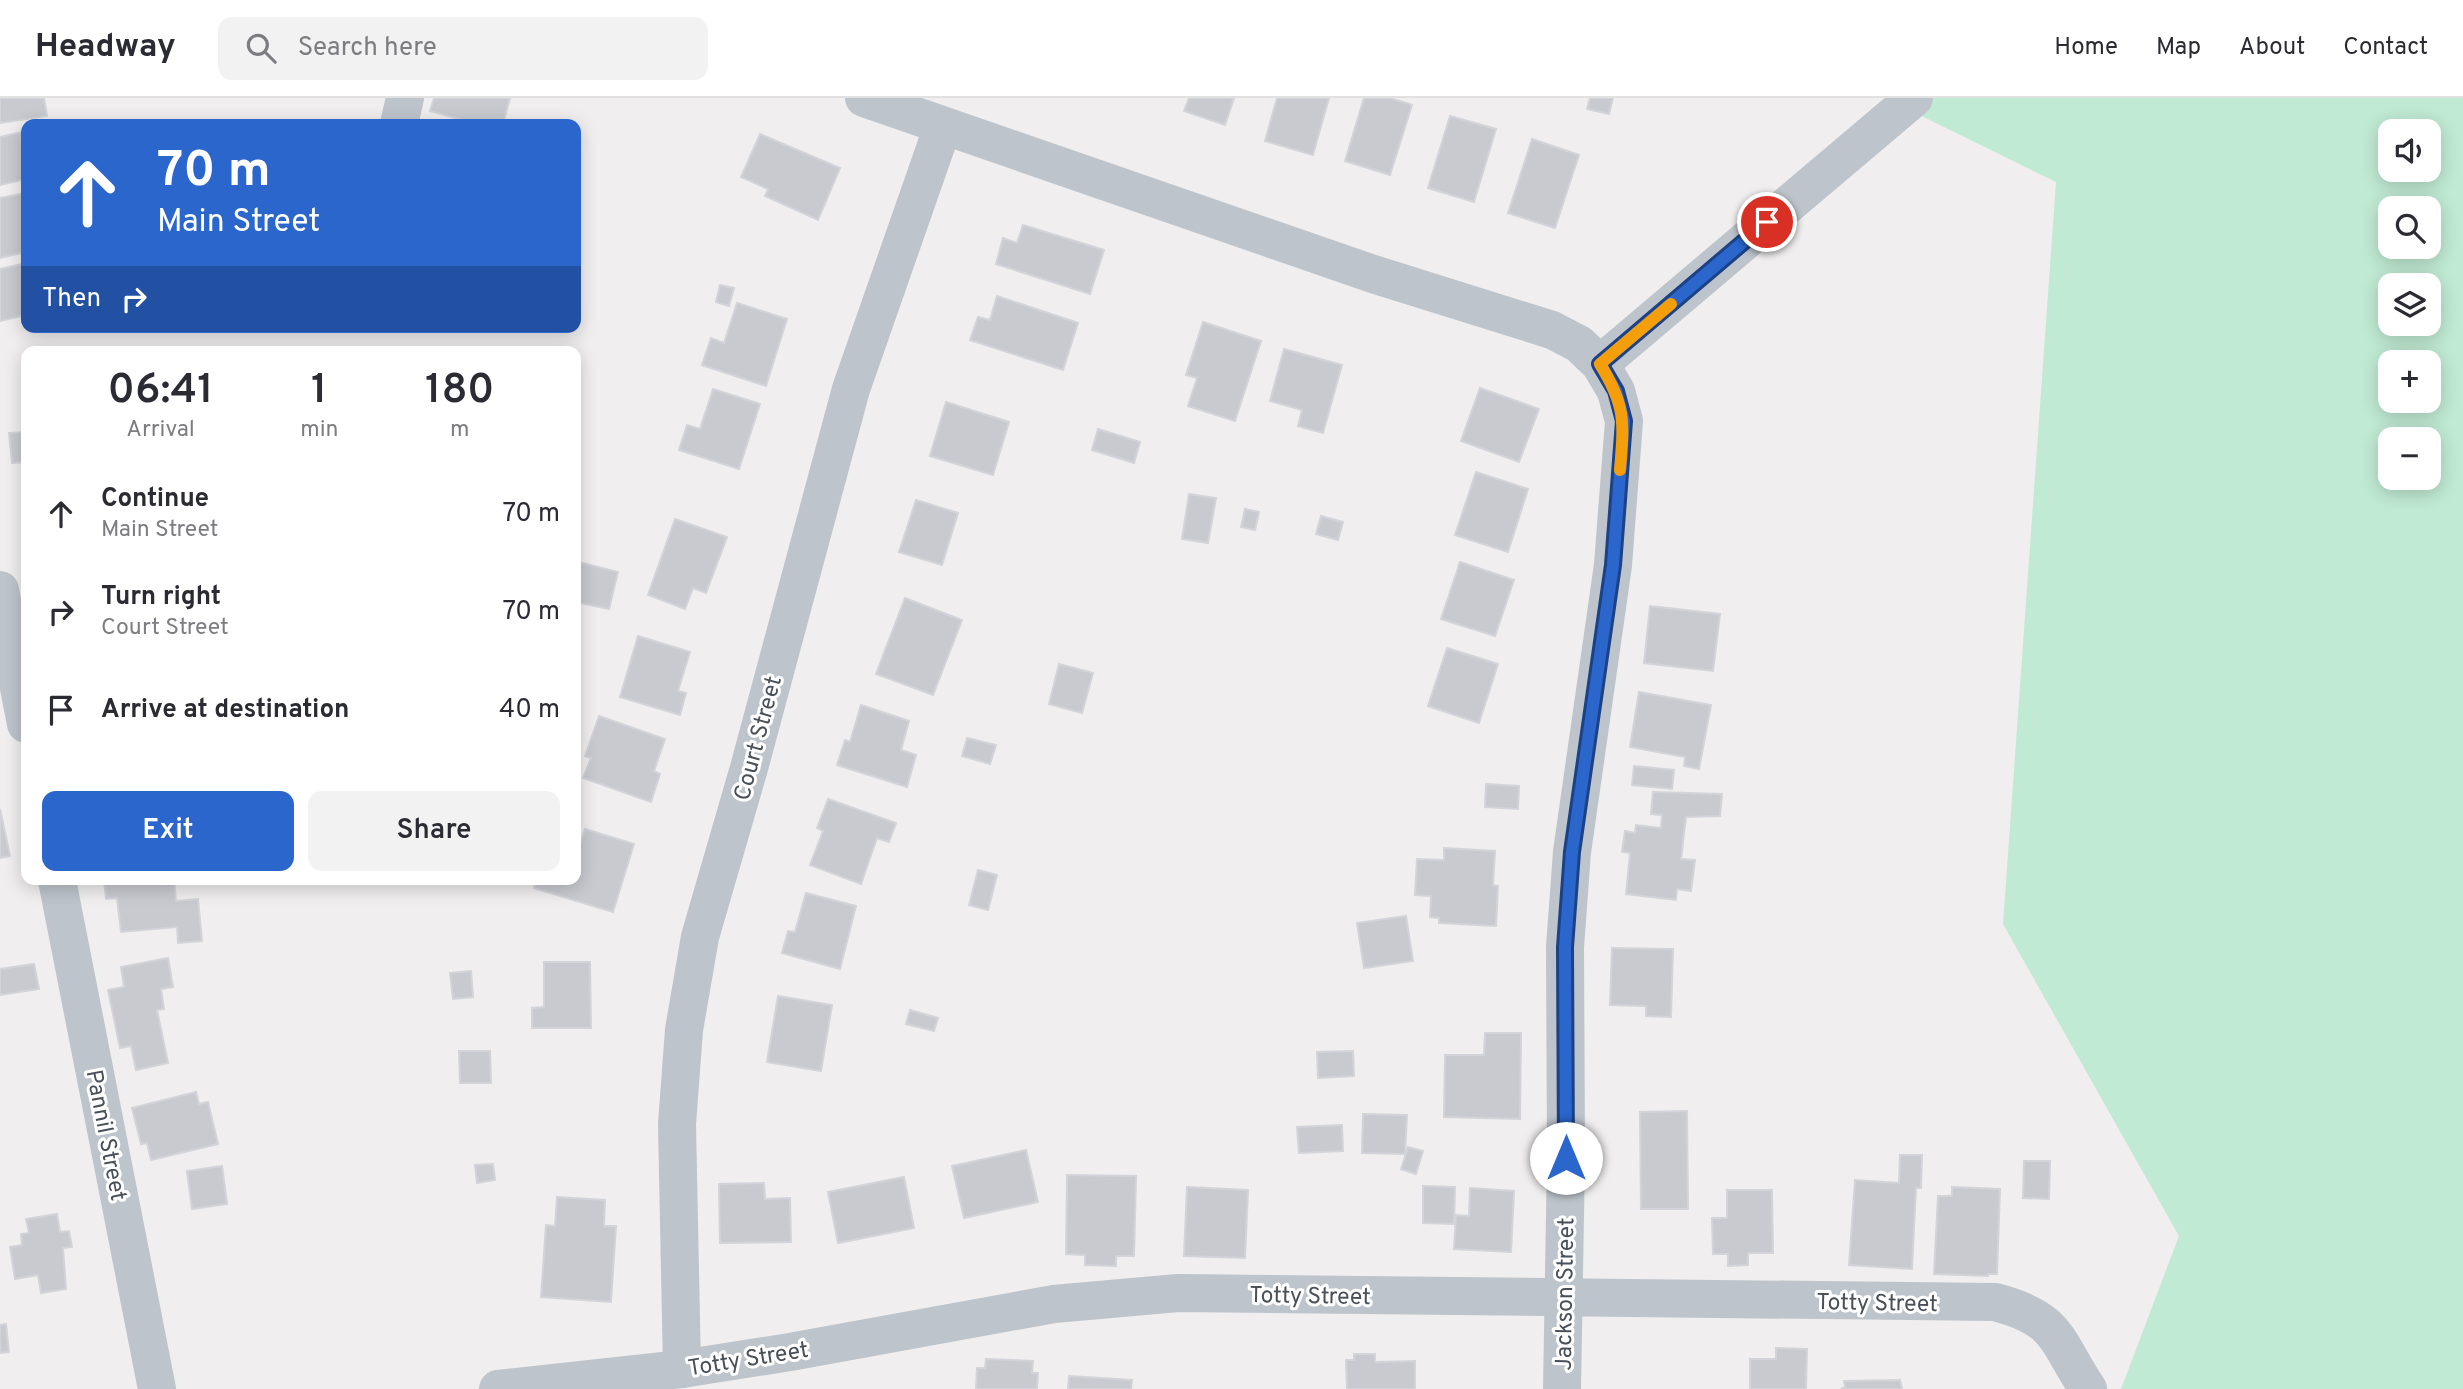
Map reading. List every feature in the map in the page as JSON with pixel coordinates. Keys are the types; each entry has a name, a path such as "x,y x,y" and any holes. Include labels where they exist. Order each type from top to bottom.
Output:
{"street":[{"path":"400,119 405,98"},
{"path":"864,98 1360,270 1552,330 1579,344 1600,364 1914,98"},
{"name":"Court Street","path":"682,1369 677,1124 684,1030 700,937 749,768 851,389 943,126"},
{"name":"Jackson Street","path":"1562,1389 1566,1158 1565,947 1572,852 1613,565 1624,421 1616,391 1600,364"},
{"path":"0,590 21,698"},
{"name":"Pannil Street","path":"58,885 157,1389"},
{"name":"Totty Street","path":"498,1389 682,1369 1054,1304 1164,1294 1966,1304 1995,1302 2022,1309 2047,1325 2065,1347 2074,1368 2088,1389"}],"green space":[{"path":"1885,98 2463,98 2463,1389 2121,1389 2179,1236 2003,924 2056,182"}],"building":[{"path":"0,98 44,98 47,116 0,123"},
{"path":"434,98 510,98 504,119 459,119 430,111"},
{"path":"1189,98 1234,98 1225,125 1184,111"},
{"path":"1277,98 1329,98 1313,155 1265,141"},
{"path":"1364,98 1390,98 1412,105 1390,175 1345,161"},
{"path":"1590,98 1613,98 1609,114 1587,109"},
{"path":"1450,116 1496,129 1474,202 1428,188"},
{"path":"21,132 21,180 0,185 0,137"},
{"path":"760,134 840,168 818,220 765,196 768,189 741,177"},
{"path":"1532,139 1579,155 1555,228 1508,213"},
{"path":"21,194 21,253 0,258 0,198"},
{"path":"1023,225 1104,250 1090,294 996,264 1003,238 1017,243"},
{"path":"21,264 21,316 0,321 0,269"},
{"path":"720,285 734,288 729,306 716,302"},
{"path":"997,296 1078,323 1063,370 970,340 978,317 990,320"},
{"path":"737,303 787,319 766,386 702,365 711,338 724,343"},
{"path":"1203,322 1261,341 1235,421 1188,406 1197,378 1186,375"},
{"path":"1284,349 1342,365 1323,433 1298,426 1302,410 1270,401"},
{"path":"1480,388 1539,409 1519,462 1461,441"},
{"path":"713,389 760,404 739,469 679,450 687,425 700,429"},
{"path":"946,402 1009,422 993,475 930,456"},
{"path":"1098,429 1140,442 1134,463 1092,450"},
{"path":"21,432 21,462 12,463 9,433"},
{"path":"1476,472 1528,489 1508,552 1455,535"},
{"path":"1189,494 1216,498 1208,543 1182,539"},
{"path":"916,500 958,513 942,565 899,552"},
{"path":"1245,509 1259,512 1255,530 1241,527"},
{"path":"1321,516 1343,522 1338,540 1316,534"},
{"path":"675,519 727,537 706,593 693,588 685,609 648,595"},
{"path":"1460,562 1514,580 1495,636 1441,619"},
{"path":"581,563 618,572 609,609 581,603"},
{"path":"905,598 962,620 933,695 876,674"},
{"path":"1650,606 1720,614 1713,671 1644,663"},
{"path":"638,636 690,652 678,691 686,693 680,715 620,697"},
{"path":"1447,648 1498,664 1479,723 1428,706"},
{"path":"1059,664 1093,673 1082,713 1049,704"},
{"path":"1639,692 1711,705 1699,769 1684,766 1685,757 1630,747"},
{"path":"861,705 909,721 901,750 916,755 907,787 837,765 845,740 850,742"},
{"path":"599,716 665,739 654,771 660,774 651,802 583,778 591,758 585,756"},
{"path":"967,738 996,745 990,764 962,756"},
{"path":"1634,766 1674,770 1672,789 1632,785"},
{"path":"1486,784 1519,786 1518,809 1485,807"},
{"path":"1653,792 1722,794 1720,816 1686,817 1681,859 1695,860 1691,891 1677,889 1676,900 1626,894 1630,853 1622,852 1625,831 1635,833 1636,825 1661,828 1662,815 1651,814"},
{"path":"828,799 896,823 889,842 877,838 861,884 810,865 823,831 817,828"},
{"path":"0,809 10,856 0,858"},
{"path":"585,829 634,844 613,912 534,888 535,885 581,885 581,842"},
{"path":"1444,848 1495,851 1493,885 1498,886 1496,926 1439,923 1439,918 1430,917 1431,896 1415,895 1417,859 1444,860"},
{"path":"978,870 997,875 988,910 969,905"},
{"path":"105,885 174,885 176,901 198,899 202,941 178,943 177,927 121,932 117,898 106,899"},
{"path":"806,893 856,906 840,969 782,953 788,931 795,932"},
{"path":"1406,916 1413,961 1364,968 1357,923"},
{"path":"1612,948 1673,949 1671,1017 1646,1016 1646,1006 1610,1005"},
{"path":"168,958 173,987 161,989 164,1009 157,1010 168,1063 136,1070 131,1046 120,1048 108,990 124,987 121,967"},
{"path":"544,962 590,962 591,1028 532,1028 532,1008 544,1007"},
{"path":"34,964 39,989 0,995 0,969"},
{"path":"471,971 473,997 453,999 450,973"},
{"path":"778,996 832,1005 821,1071 767,1062"},
{"path":"910,1010 938,1018 934,1031 906,1024"},
{"path":"1485,1033 1521,1033 1520,1119 1444,1117 1445,1055 1484,1055"},
{"path":"459,1051 490,1051 491,1083 460,1083"},
{"path":"1353,1051 1354,1076 1318,1078 1317,1052"},
{"path":"196,1092 199,1104 208,1102 218,1144 151,1160 147,1143 141,1144 132,1108"},
{"path":"1687,1111 1688,1209 1641,1209 1640,1112"},
{"path":"1363,1114 1407,1115 1405,1154 1362,1153"},
{"path":"1342,1125 1343,1151 1299,1153 1297,1127"},
{"path":"1408,1147 1423,1151 1416,1174 1401,1169"},
{"path":"1026,1150 1038,1202 964,1218 952,1166"},
{"path":"1900,1155 1922,1155 1921,1188 1916,1188 1912,1269 1849,1265 1855,1180 1899,1183"},
{"path":"2024,1161 2050,1161 2049,1199 2023,1198"},
{"path":"493,1164 495,1180 477,1183 475,1165"},
{"path":"222,1166 227,1204 192,1209 187,1171"},
{"path":"1067,1175 1136,1176 1134,1256 1116,1256 1116,1266 1085,1265 1085,1255 1066,1254"},
{"path":"904,1177 914,1228 838,1243 828,1192"},
{"path":"764,1183 765,1199 790,1198 791,1242 720,1243 719,1184"},
{"path":"1423,1186 1455,1187 1454,1224 1423,1223"},
{"path":"1187,1187 1248,1190 1245,1258 1184,1256"},
{"path":"1952,1187 2000,1189 1997,1274 1934,1274 1938,1196 1952,1196"},
{"path":"1470,1188 1514,1191 1511,1252 1454,1249 1456,1215 1469,1216"},
{"path":"1727,1190 1772,1190 1773,1253 1748,1253 1748,1265 1728,1266 1728,1254 1713,1254 1712,1218 1727,1218"},
{"path":"557,1197 605,1200 604,1226 616,1226 611,1302 541,1297 546,1225 555,1226"},
{"path":"57,1214 60,1232 69,1231 72,1247 63,1248 66,1289 41,1293 38,1275 15,1279 10,1247 22,1245 21,1234 29,1233 26,1219"},
{"path":"6,1324 9,1352 0,1353 0,1325"},
{"path":"1776,1348 1807,1349 1806,1389 1750,1389 1750,1359 1776,1359"},
{"path":"1354,1354 1375,1354 1375,1362 1415,1361 1415,1389 1347,1389 1346,1360 1354,1360"},
{"path":"986,1359 1033,1361 1032,1373 1038,1373 1037,1389 976,1389 977,1368 985,1368"},
{"path":"1069,1376 1132,1380 1131,1389 1068,1389"},
{"path":"1900,1380 1902,1389 1841,1389 1845,1387 1844,1381"}],"slow traffic":[{"path":"1620,470 1624,421 1616,391 1600,364 1671,304"}],"route":[{"path":"1566,1158 1565,947 1572,852 1613,565 1624,421 1616,391 1600,364 1767,222"}]}
